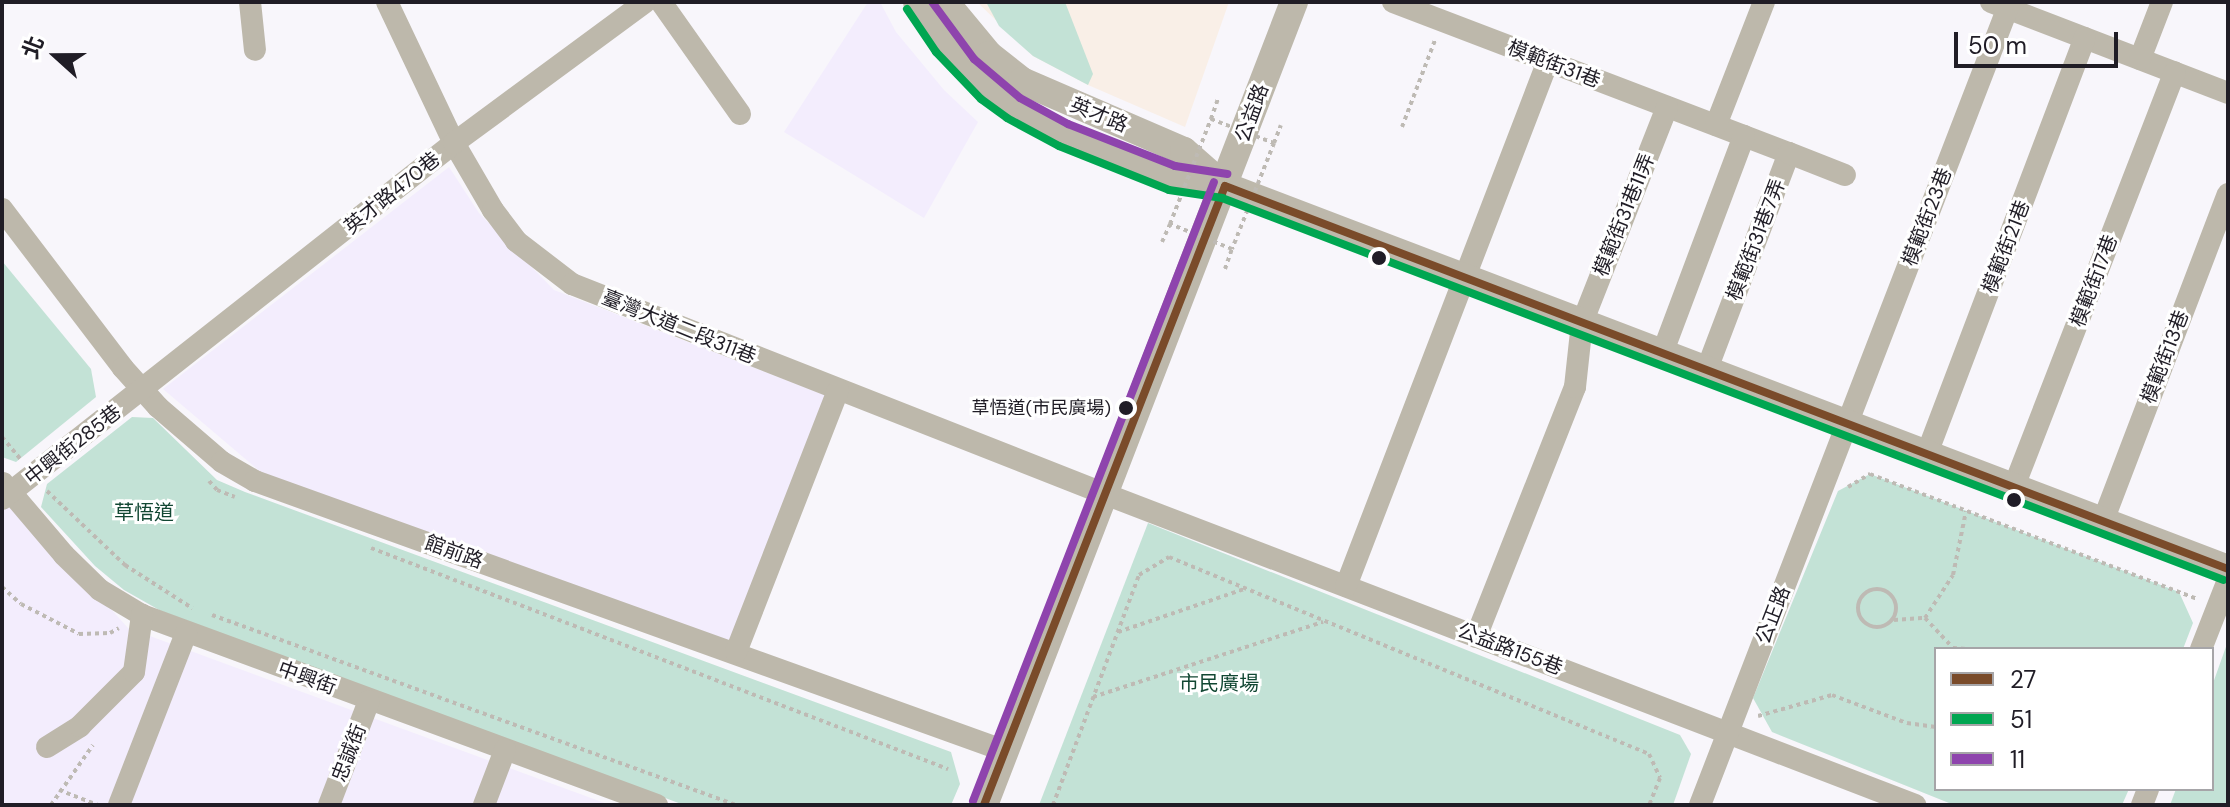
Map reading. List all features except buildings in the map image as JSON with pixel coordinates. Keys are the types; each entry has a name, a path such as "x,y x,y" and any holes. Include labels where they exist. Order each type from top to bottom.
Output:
{"main road":[{"name":"英才路","path":"917,2 965,67 1013,108 1063,135 1172,178 1225,186 2228,569"},
{"name":"英才路","path":"945,2 989,55 1022,81 1184,151 1225,186"},
{"name":"公益路","path":"984,805 1294,2"}],"street":[{"path":"250,2 255,50"},
{"name":"臺灣大道二段311巷","path":"387,2 454,143 493,210 516,241 572,284 1105,494"},
{"name":"英才路470巷","path":"143,391 454,143 645,2"},
{"path":"661,2 740,114"},
{"name":"模範街31巷","path":"1393,2 1744,136"},
{"path":"1716,125 1764,2"},
{"path":"2140,59 2162,2"},
{"path":"2003,4 2228,93"},
{"name":"模範街23巷","path":"1846,425 2003,4"},
{"name":"模範街21巷","path":"1926,456 2085,38"},
{"path":"1346,586 1548,61"},
{"name":"模範街17巷","path":"2013,489 2175,72"},
{"name":"模範街31巷11弄","path":"1476,637 1575,387 1582,323 1667,107"},
{"path":"1662,354 1744,136"},
{"name":"模範街31巷7弄","path":"1706,371 1789,153 1744,136"},
{"path":"1789,153 1845,175"},
{"name":"模範街13巷","path":"2103,521 2228,194"},
{"name":"館前路","path":"2,209 143,391 222,462 255,481 1005,751"},
{"path":"736,652 838,390"},
{"name":"中興街285巷","path":"5,491 143,391"},
{"name":"公正路","path":"1700,805 1846,425"},
{"name":"中興街","path":"5,491 100,590 142,615 505,750 618,798 657,805"},
{"name":"公益路155巷","path":"1105,494 1728,733 1877,798 1915,805"},
{"path":"2202,647 2228,580"},
{"path":"47,747 80,726 134,672 140,654 142,615"},
{"path":"119,805 186,633"},
{"name":"忠誠街","path":"329,805 369,701"},
{"path":"484,805 505,750"}],"path":[{"path":"1402,127 1442,21"},
{"path":"1162,242 1218,99"},
{"path":"1211,119 1274,143"},
{"path":"1225,269 1281,125"},
{"path":"1170,224 1232,249"},
{"path":"2,437 11,448"},
{"path":"1843,500 1849,485 1870,474 2187,595"},
{"path":"207,479 217,490 247,501"},
{"path":"59,505 125,565 190,607 736,805"},
{"path":"1925,618 1953,575 1966,511"},
{"path":"366,546 948,769"},
{"path":"1053,805 1139,575 1169,557 1649,754 1660,778 1649,805"},
{"path":"2,587 21,604 79,634 110,633 142,615"},
{"path":"1118,632 1246,589"},
{"path":"1892,620 1896,608 1891,596 1881,590 1864,594 1858,611 1863,622 1875,628 1892,620 1925,618"},
{"path":"1925,618 1952,647"},
{"path":"1093,697 1325,621"},
{"path":"1763,702 1758,716 1832,695 1907,723 1934,727"},
{"path":"51,805 59,790 99,805"}],"shaded area":[{"path":"868,2 880,2 896,32 944,90 978,122 924,218 784,132"},
{"path":"977,2 1229,2 1185,127 1088,85 1033,56"},
{"path":"449,167 479,213 554,290 827,396 730,642 263,474 163,389"},
{"path":"2,488 128,628 610,805 2,805"}],"green space":[{"path":"986,2 1065,2 1093,74 1088,85 1033,56 999,26"},
{"path":"2,261 91,369 96,397 16,462 2,457"},
{"name":"草悟道","path":"132,417 153,418 217,480 245,492 951,752 960,784 951,805 684,805 161,611 124,590 95,566 41,507 47,484"},
{"path":"1870,474 2179,592 2193,623 2184,647 1934,647 1934,791 2128,791 2122,805 1954,805 1772,732 1753,698 1838,491"},
{"name":"市民廣場","path":"1148,523 1680,735 1691,754 1673,805 1039,805"},
{"path":"2228,641 2228,805 2170,805 2175,791 2214,791 2214,680"}],"transit line":[{"name":"11","path":"932,2 974,59 1020,98 1068,124 1175,166 1227,174"},
{"name":"51","path":"907,9 936,52 981,99 1007,118 1059,146 1169,190 1222,198 2224,580"},
{"name":"11","path":"973,801 1214,182"},
{"name":"27","path":"1225,186 2228,569"},
{"name":"27","path":"984,805 1225,186"}],"place":[{"name":"草悟道(市民廣場)","path":"1126,408"}]}
